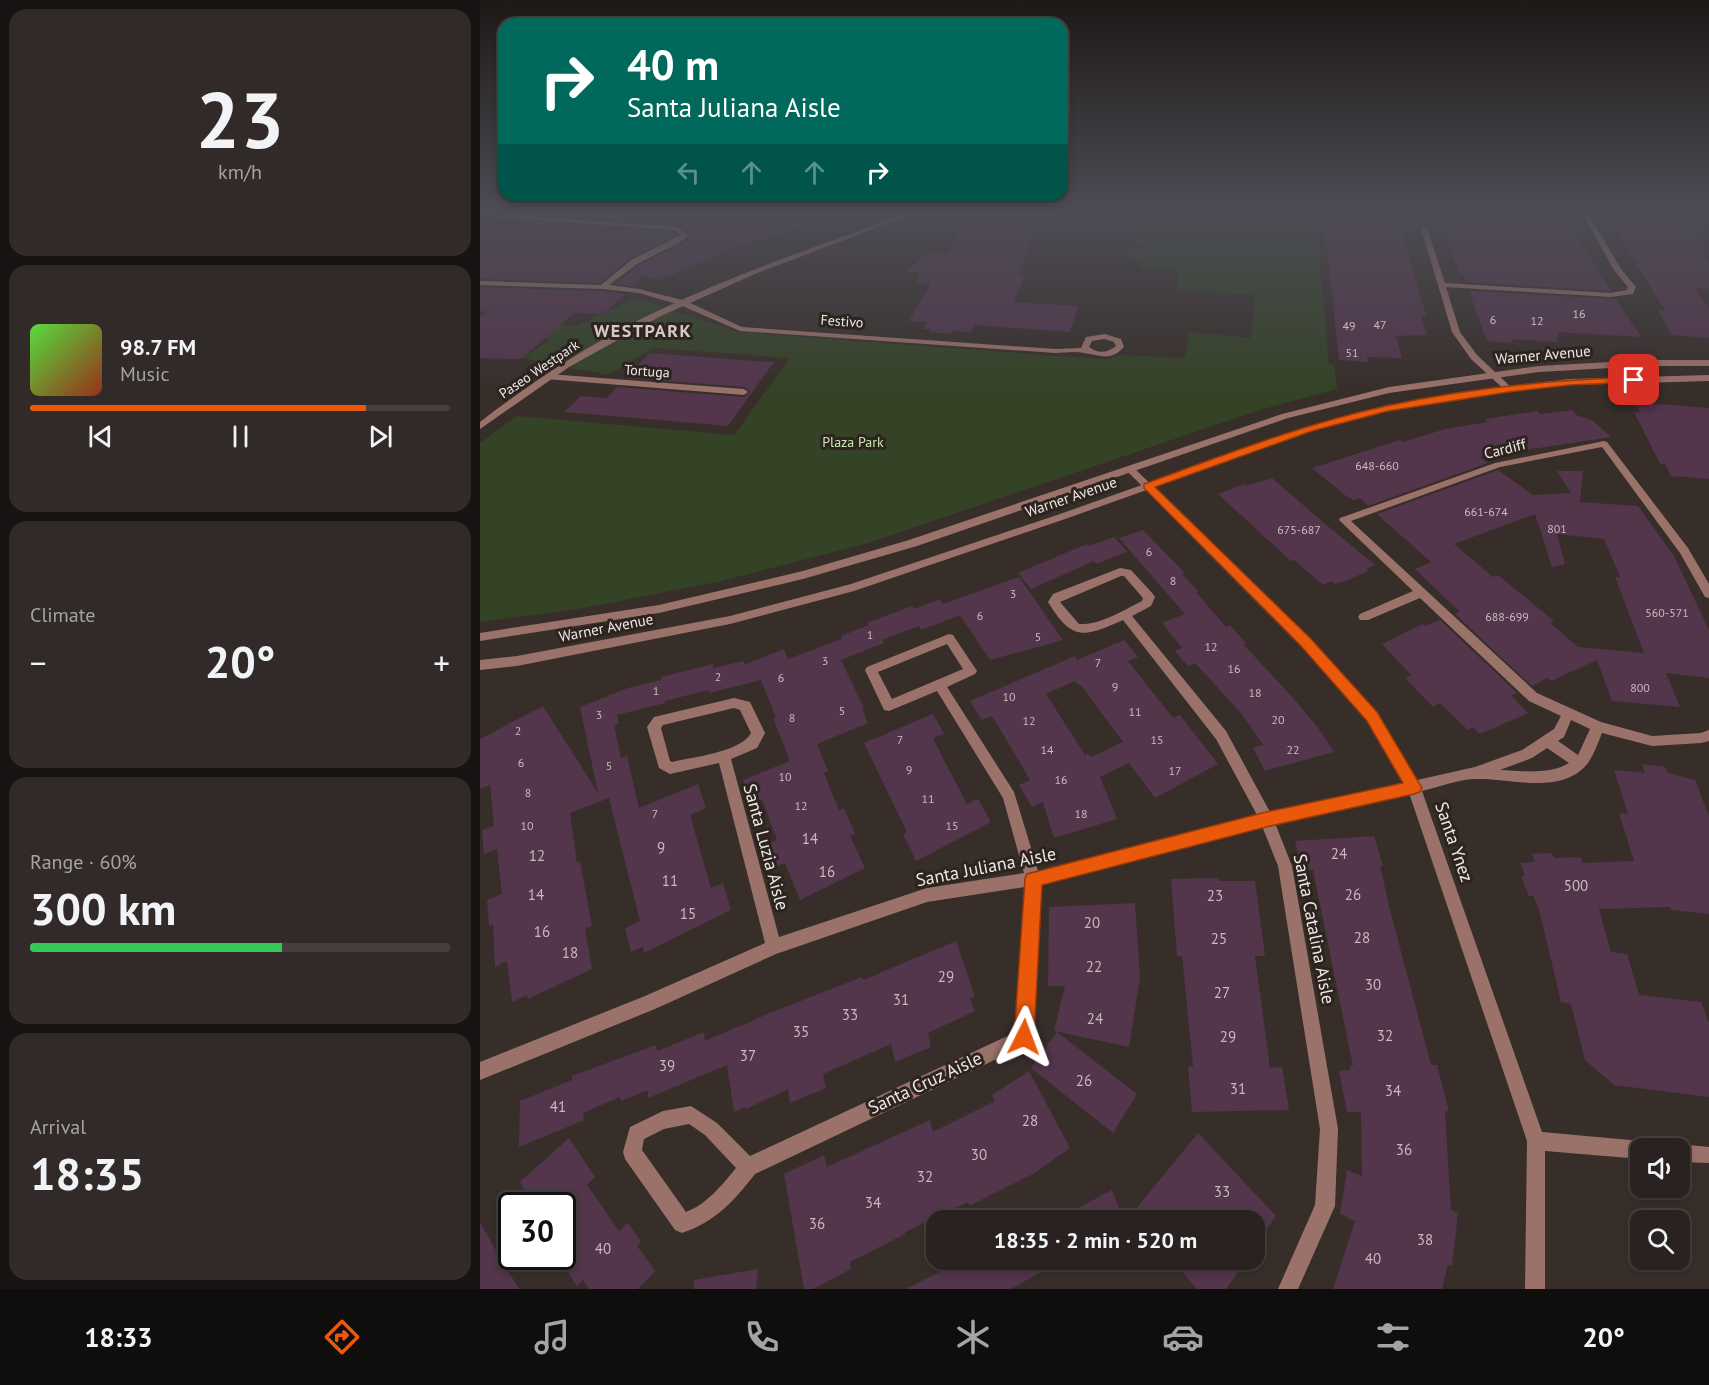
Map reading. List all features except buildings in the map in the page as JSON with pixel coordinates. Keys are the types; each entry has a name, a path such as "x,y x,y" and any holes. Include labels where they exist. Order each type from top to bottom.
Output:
{"street":[{"path":"603,287 620,273"},
{"name":"Paseo Westpark","path":"480,426 549,377 613,338 683,303 759,273"},
{"path":"1438,273 1456,332 1469,350 1509,389"},
{"path":"1442,285 1625,295 1632,287 1620,273"},
{"name":"Festivo","path":"480,283 603,287 639,291 683,303 740,329 1055,351 1086,350"},
{"name":"Warner Avenue","path":"480,637 659,609 803,575 913,543 1285,416 1389,390 1539,369 1646,363 1709,363"},
{"name":"Tortuga","path":"549,377 744,392"},
{"name":"Warner Avenue","path":"480,665 730,620 854,587 1309,429 1387,408 1570,382 1709,378"},
{"name":"Cardiff","path":"1709,594 1684,551 1604,444 1498,465 1344,520 1533,697 1598,727 1652,741 1701,738 1709,735"},
{"name":"Santa Ynez","path":"1130,469 1306,643 1372,717 1414,788 1536,1141 1535,1289"},
{"path":"1120,572 1127,573 1149,597 1147,603 1125,615 1083,630 1075,627 1054,603 1057,597 1120,572"},
{"path":"1364,617 1422,592"},
{"name":"Santa Catalina Aisle","path":"1125,615 1221,735 1266,819 1285,866 1329,1130 1325,1206 1288,1289"},
{"path":"949,638 971,671 940,686 889,706 871,670 949,638"},
{"name":"Santa Cruz Aisle","path":"748,1167 711,1129 691,1115 663,1120 636,1133 632,1152 682,1223 697,1219 731,1190 748,1167 1024,1037 1033,879 1009,796 940,686"},
{"path":"734,703 745,706 758,733 752,744 724,756 670,768 664,764 654,727 659,721 734,703"},
{"path":"1414,788 1475,773 1527,754 1559,733 1568,714"},
{"path":"1475,773 1531,777 1559,774 1579,763 1590,748 1598,727"},
{"path":"1548,741 1579,763"},
{"name":"Santa Luzia Aisle","path":"724,756 774,947"},
{"name":"Santa Juliana Aisle","path":"480,1071 649,1003 774,947 927,896 1033,879 1266,819 1414,788"},
{"path":"1536,1141 1630,1149"},
{"path":"1690,1154 1708,1156"}],"green space":[{"name":"Plaza Park","path":"1179,273 1321,273 1329,364 1334,365 1337,389 1260,410 868,543 722,581 578,609 480,622 480,443 517,416 734,435 790,358 653,348 608,375 522,358 551,339 480,333 480,319 577,326 635,298 738,332 1057,356 1106,359 1122,355 1185,358 1189,332 1251,338 1255,295 1177,290"}],"district":[{"name":"WESTPARK","path":"643,331"}],"route":[{"path":"1024,1037 1033,879 1266,819 1414,788 1372,717 1306,643 1148,486 1309,429 1387,408 1570,382 1634,380"}]}
